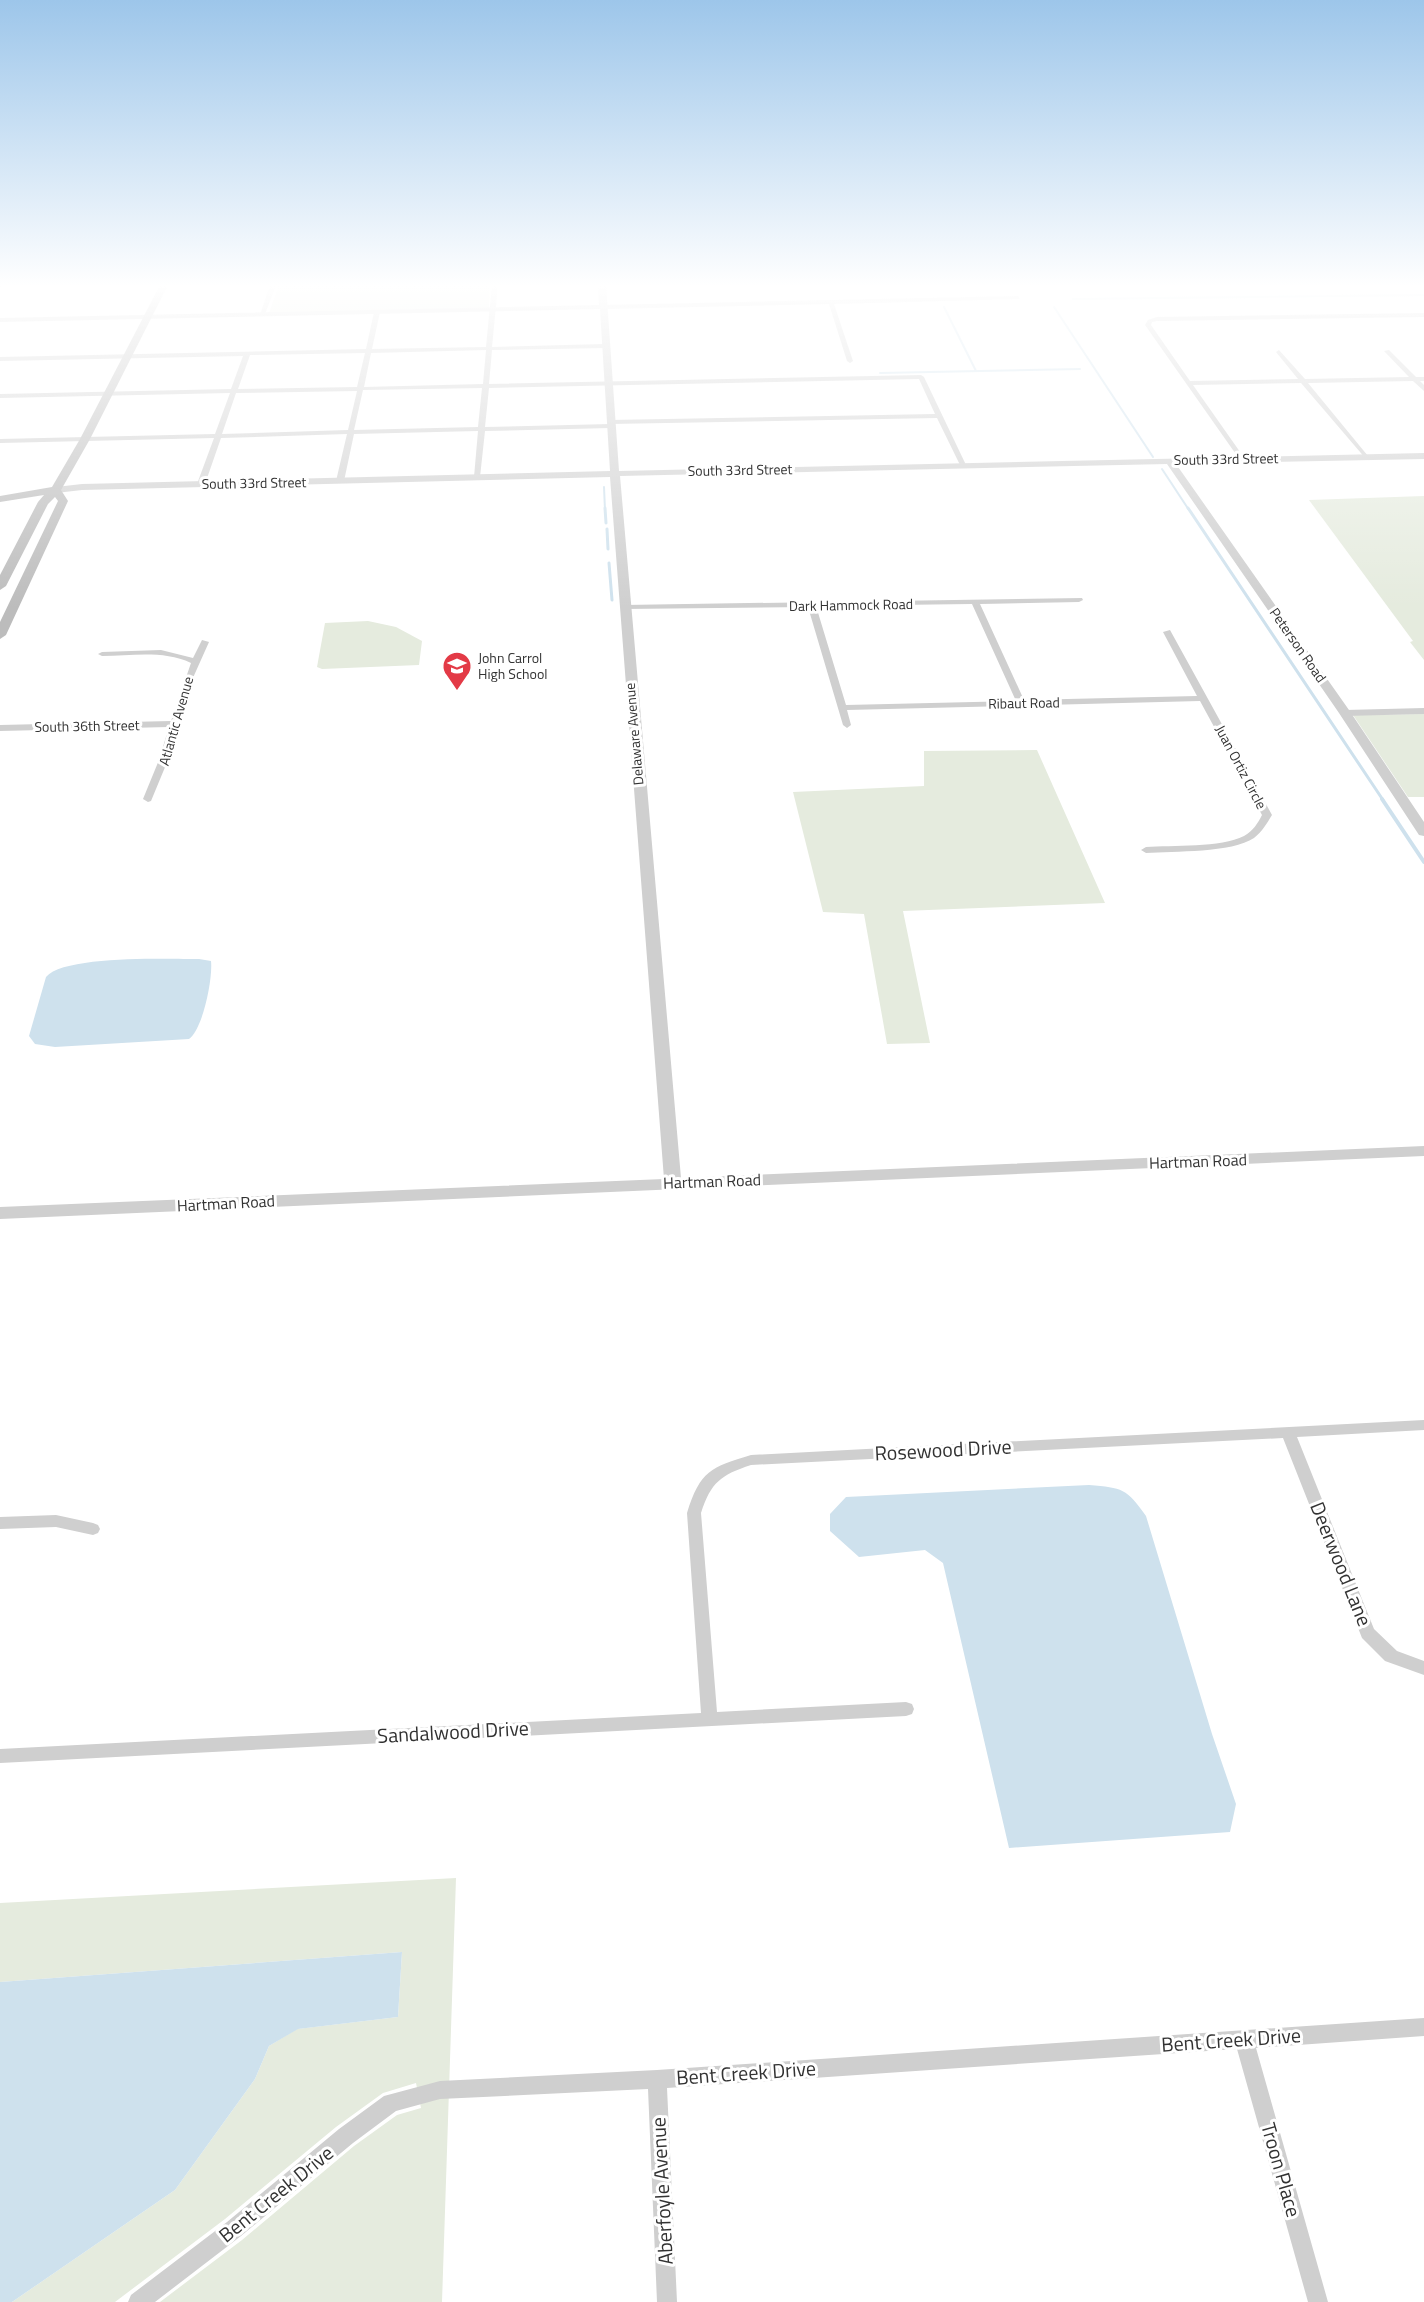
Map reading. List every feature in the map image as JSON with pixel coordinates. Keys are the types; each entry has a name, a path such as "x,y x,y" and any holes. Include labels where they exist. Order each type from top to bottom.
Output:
{"main road":[{"path":"0,586 44,502 56,490 109,394"},
{"path":"0,499 56,490"},
{"path":"0,636 63,501 56,490"},
{"path":"9,567 16,573 4,603 4,607 11,613"}],"street":[{"path":"0,396 175,392"},
{"path":"201,484 234,392"},
{"path":"340,481 359,392"},
{"path":"477,477 485,392"},
{"name":"Delaware Avenue","path":"608,392 624,607 673,1183"},
{"path":"928,392 963,465"},
{"path":"1195,392 1242,459"},
{"path":"1312,392 1366,457"},
{"path":"0,441 939,416"},
{"name":"South 33rd Street","path":"56,490 82,487 615,473 1168,460 1423,457"},
{"name":"Peterson Road","path":"1168,460 1345,713 1424,832"},
{"name":"Dark Hammock Road","path":"624,607 812,606 1079,600"},
{"path":"975,601 1021,704"},
{"path":"812,606 847,724"},
{"name":"Juan Ortiz Circle","path":"1146,850 1210,845 1244,839 1262,827 1268,815 1167,632"},
{"name":"Atlantic Avenue","path":"148,799 161,773 173,724 194,661 205,642"},
{"path":"102,654 181,655 194,661"},
{"name":"Ribaut Road","path":"843,708 1204,698"},
{"path":"1345,713 1424,711"},
{"name":"South 36th Street","path":"0,728 173,724"},
{"name":"Hartman Road","path":"0,1213 1424,1151"},
{"name":"Rosewood Drive","path":"709,1718 694,1513 701,1490 719,1470 751,1460 1424,1425"},
{"name":"Deerwood Lane","path":"1288,1432 1368,1633 1391,1656 1424,1668"},
{"path":"0,1523 56,1521 93,1529"},
{"name":"Sandalwood Drive","path":"0,1756 906,1708"},
{"name":"Bent Creek Drive","path":"138,2302 234,2229 346,2136 391,2103 440,2090 657,2079 1424,2027"},
{"name":"Troon Place","path":"1244,2039 1318,2302"},
{"name":"Aberfoyle Avenue","path":"657,2079 667,2302"}],"shaded area":[{"path":"1424,496 1424,660 1410,642 1413,641 1309,500"},
{"path":"368,621 396,627 422,641 419,665 322,669 317,667 325,623"},
{"path":"1424,714 1424,797 1408,797 1353,715"},
{"path":"1037,750 1105,903 903,911 930,1043 887,1044 864,914 823,912 793,792 924,786 924,751"},
{"path":"456,1878 442,2302 160,2302 242,2240 354,2146 397,2115 421,2108 416,2083 383,2093 336,2127 225,2219 115,2302 12,2302 175,2190 255,2079 269,2046 297,2029 398,2017 402,1952 0,1982 0,1903"}],"water":[{"path":"199,959 211,961 210,979 203,1014 199,1025 189,1039 55,1047 35,1044 29,1036 46,977 57,970 73,965 118,960"},
{"path":"1089,1485 1123,1491 1146,1516 1212,1734 1236,1804 1230,1832 1009,1848 943,1563 925,1550 859,1557 830,1531 830,1514 846,1497"},
{"path":"402,1952 398,2017 298,2029 269,2046 255,2079 175,2190 12,2302 0,2302 0,1982"}],"waterway":[{"path":"1110,392 1153,457"},
{"path":"1162,469 1189,510"},
{"path":"604,487 605,510"},
{"path":"605,508 606,523"},
{"path":"1188,508 1383,800"},
{"path":"607,529 608,549"},
{"path":"609,563 612,600"},
{"path":"1382,799 1424,862"}],"place":[{"name":"John Carrol High School","path":"457,692"}]}
